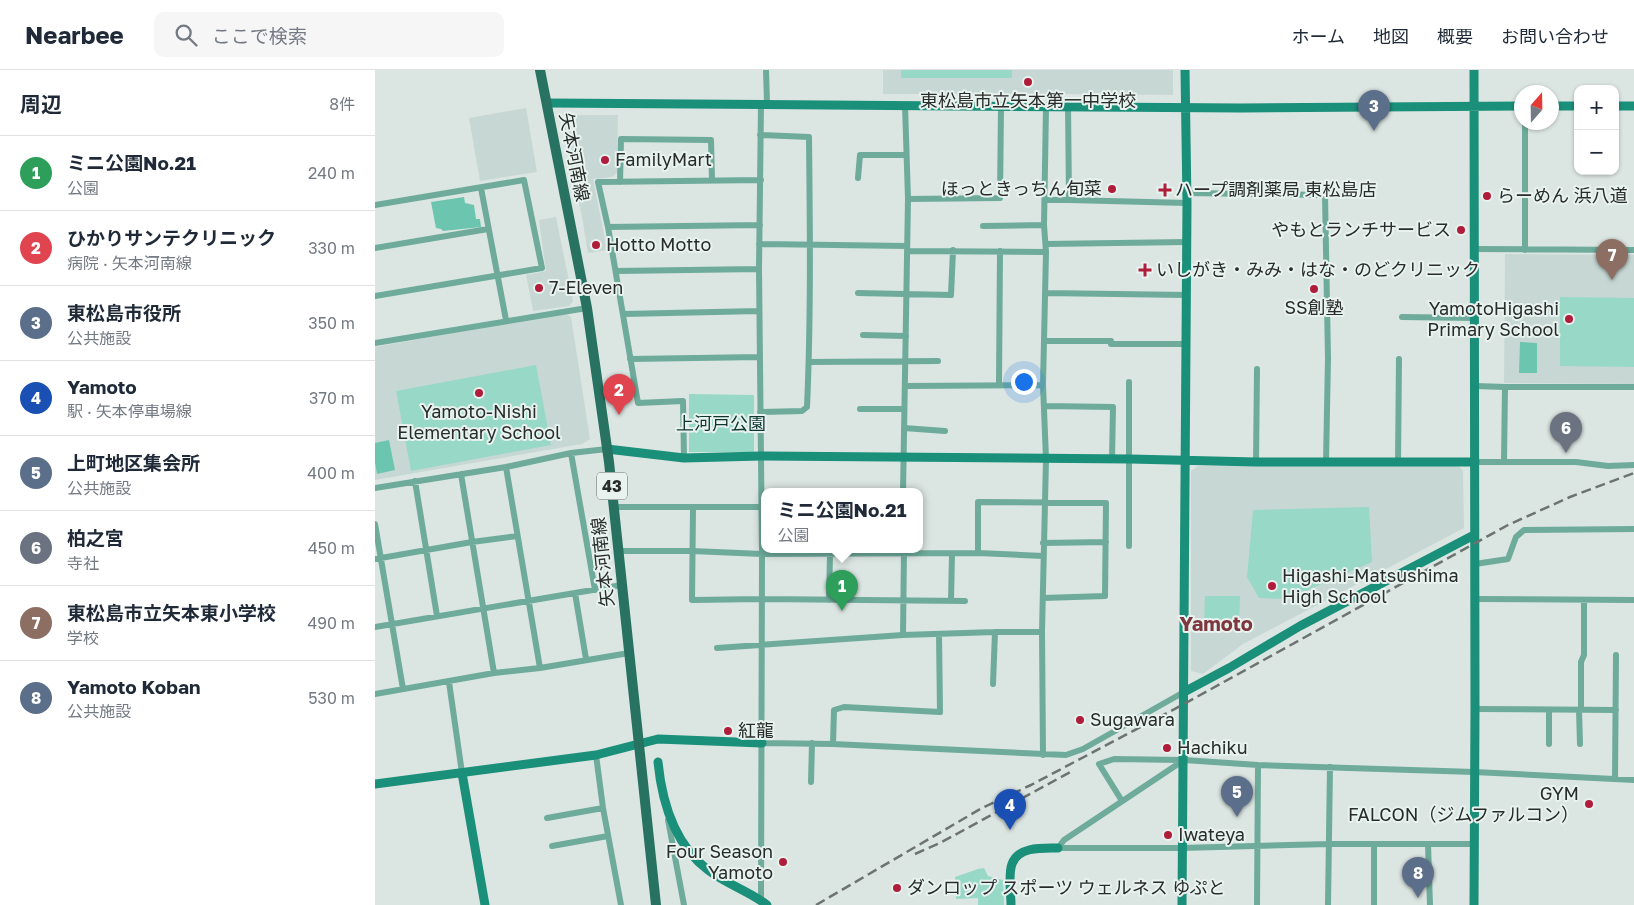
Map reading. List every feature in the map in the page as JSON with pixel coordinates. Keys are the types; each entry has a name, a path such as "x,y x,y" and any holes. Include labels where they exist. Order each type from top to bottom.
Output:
{"main road":[{"name":"矢本河南線","path":"540,70 587,308 607,449 656,905"}],"street":[{"path":"762,488 759,357 759,244 760,135 766,70"},
{"path":"1183,905 1187,242 1185,70"},
{"path":"1474,905 1475,70"},
{"path":"547,103 764,103 1046,107 1068,105 1186,107 1514,106"},
{"path":"903,488 908,199 905,105"},
{"path":"1068,105 1069,200"},
{"path":"908,199 1000,198 1001,106"},
{"path":"1559,106 1574,106"},
{"path":"1619,106 1634,106"},
{"path":"1043,755 1043,543 1046,459 1043,385 1046,252 1044,225 1046,107"},
{"path":"1525,130 1525,250"},
{"path":"760,135 809,137 810,246 807,407 802,411 760,412"},
{"path":"621,182 621,139 711,140 712,180"},
{"path":"858,178 860,155 906,156"},
{"path":"375,205 524,180 542,268 375,296"},
{"path":"684,458 683,401 638,403 609,227 598,182 761,180"},
{"path":"481,188 507,320"},
{"path":"1187,193 1325,195 1328,358 1326,462"},
{"path":"1045,200 1187,203"},
{"path":"609,227 760,225"},
{"path":"983,226 1044,225"},
{"path":"375,248 488,229"},
{"path":"1046,244 1187,242"},
{"path":"759,244 1046,252"},
{"path":"1475,249 1634,250"},
{"path":"858,293 951,295 953,250"},
{"path":"999,384 1000,251"},
{"path":"616,271 759,269"},
{"path":"1045,293 1186,295"},
{"path":"375,343 587,308"},
{"path":"624,314 759,311"},
{"path":"1402,317 1475,318"},
{"path":"863,335 905,336"},
{"path":"1044,341 1111,340 1111,344 1186,344"},
{"path":"630,359 759,357"},
{"path":"1398,463 1399,359"},
{"path":"809,362 938,361"},
{"path":"1257,369 1257,462"},
{"path":"1129,382 1129,546"},
{"path":"905,386 1043,385"},
{"path":"1475,386 1634,387"},
{"path":"1504,462 1505,387"},
{"path":"1045,406 1113,408 1112,459"},
{"path":"860,409 904,409"},
{"path":"904,428 945,431"},
{"path":"375,488 505,467 571,453 607,449 684,458 761,456 904,457 1257,462 1576,462 1608,466 1634,465"},
{"path":"571,453 595,590"},
{"path":"505,467 530,601 540,668"},
{"path":"461,474 494,673"},
{"path":"415,481 437,616"},
{"path":"979,553 978,502 1106,503 1105,596 1043,598"},
{"path":"614,507 761,507"},
{"path":"693,508 692,600 965,601"},
{"path":"375,524 378,558 403,689"},
{"path":"1475,564 1509,559 1516,537 1524,530 1634,529"},
{"path":"375,784 596,755 658,739 812,743 1066,755 1083,748 1229,668 1300,626 1474,534"},
{"path":"378,558 517,536"},
{"path":"1043,543 1106,542"},
{"path":"618,551 692,551 762,554 867,553"},
{"path":"903,635 904,553"},
{"path":"923,553 1043,556"},
{"path":"762,554 761,646 764,903"},
{"path":"829,600 830,554"},
{"path":"951,601 952,554"},
{"path":"375,627 483,607 622,585"},
{"path":"575,593 586,659"},
{"path":"1475,599 1634,600"},
{"path":"1580,744 1581,662 1584,655 1584,600"},
{"path":"993,684 995,632"},
{"path":"717,648 903,635 1043,632"},
{"path":"833,744 834,710 844,707 940,712 939,634"},
{"path":"375,694 629,652"},
{"path":"1615,779 1616,655"},
{"path":"449,682 462,773 485,905"},
{"path":"1475,709 1616,710"},
{"path":"1549,710 1549,744"},
{"path":"811,782 812,743"},
{"path":"596,755 603,808 621,905"},
{"path":"1121,801 1099,764 1114,759 1184,760 1258,765 1474,772 1634,780"},
{"path":"1058,848 1064,840 1184,760"},
{"path":"658,762 660,786 667,812 683,905"},
{"path":"1257,905 1258,765"},
{"path":"1328,905 1330,767"},
{"path":"547,818 603,808"},
{"path":"667,812 689,853 707,870 764,903"},
{"path":"552,846 608,836"},
{"path":"1374,844 1374,905"},
{"path":"1429,844 1430,905"},
{"path":"1011,905 1011,871 1013,862 1027,851 1040,848 1473,844"}],"shaded area":[{"name":"東松島市立矢本第一中学校","path":"883,70 1173,70 1173,95 883,94"},
{"path":"526,108 537,172 480,181 469,118"},
{"path":"575,115 618,115 617,173 612,177 593,179 607,250 588,253 563,130"},
{"path":"464,197 465,203 474,205 476,219 480,219 481,227 443,231 436,228 431,202"},
{"path":"556,217 573,301 569,306 533,311 526,275 546,271 539,220"},
{"name":"YamotoHigashi Primary School","path":"1505,254 1634,255 1634,384 1504,383"},
{"name":"Yamoto-Nishi Elementary School","path":"565,313 571,317 590,439 582,444 375,480 375,347"},
{"path":"1520,342 1537,343 1537,373 1519,373"},
{"path":"389,440 395,470 377,474 375,443"},
{"name":"Higashi-Matsushima High School","path":"1458,465 1463,471 1464,528 1243,644 1203,674 1191,671 1191,471 1198,466"}],"green space":[{"path":"901,70 1012,70 1012,78 901,78"},
{"path":"1560,297 1634,298 1634,367 1560,366"},
{"path":"536,365 551,445 411,471 396,391"},
{"name":"上河戸公園","path":"689,394 754,395 754,452 689,452"},
{"path":"1369,507 1372,562 1287,599 1259,598 1247,577 1253,510"},
{"path":"1205,596 1240,596 1239,628 1204,627"},
{"path":"984,868 988,876 1003,880 1004,905 978,905 978,898 956,899 955,877"}],"railway":[{"path":"816,905 982,808 1031,785 1184,704 1508,525 1570,497 1634,473"},
{"path":"915,854 940,843 1074,770"}],"place":[{"name":"東松島市立矢本第一中学校","path":"1028,82"},
{"name":"東松島市役所","path":"1374,131"},
{"name":"FamilyMart","path":"605,160"},
{"name":"ほっときっちん旬菜","path":"1112,189"},
{"name":"ハープ調剤薬局 東松島店","path":"1165,190"},
{"name":"らーめん 浜八道","path":"1487,196"},
{"name":"やもとランチサービス","path":"1461,230"},
{"name":"Hotto Motto","path":"596,245"},
{"name":"いしがき・みみ・はな・のどクリニック","path":"1145,270"},
{"name":"東松島市立矢本東小学校","path":"1612,280"},
{"name":"7-Eleven","path":"539,288"},
{"name":"SS創塾","path":"1314,289"},
{"name":"YamotoHigashi Primary School","path":"1569,319"},
{"name":"Yamoto-Nishi Elementary School","path":"479,393"},
{"name":"ひかりサンテクリニック","path":"619,415"},
{"name":"柏之宮","path":"1566,453"},
{"name":"Higashi-Matsushima High School","path":"1272,586"},
{"name":"ミニ公園No.21","path":"842,611"},
{"name":"Sugawara","path":"1080,720"},
{"name":"紅龍","path":"728,731"},
{"name":"Hachiku","path":"1167,748"},
{"name":"GYM FALCON（ジムファルコン）","path":"1589,804"},
{"name":"上町地区集会所","path":"1237,817"},
{"name":"Yamoto","path":"1010,830"},
{"name":"Iwateya","path":"1168,835"},
{"name":"Four Season Yamoto","path":"783,862"},
{"name":"ダンロップ スポーツ ウェルネス ゆぷと","path":"897,888"},
{"name":"Yamoto Koban","path":"1418,898"}],"district":[{"name":"Yamoto","path":"1216,624"}]}
